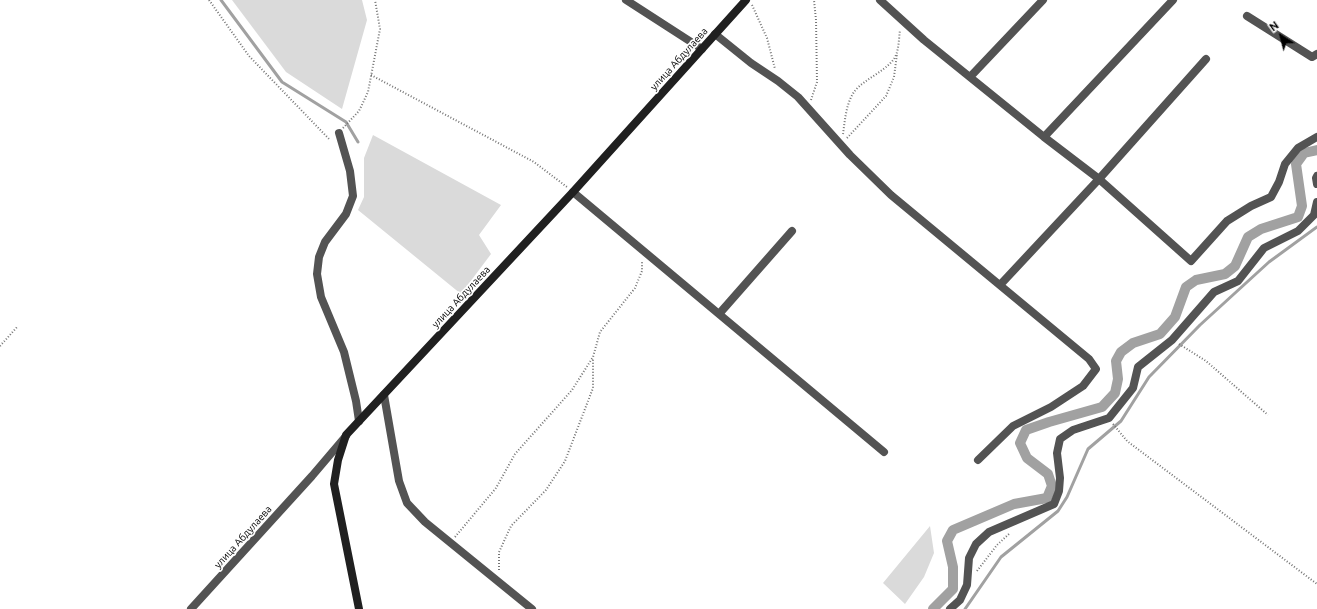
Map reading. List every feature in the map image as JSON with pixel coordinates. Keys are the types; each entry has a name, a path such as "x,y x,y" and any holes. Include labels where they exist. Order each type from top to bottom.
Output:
{"main road":[{"name":"улица Абдулаева","path":"346,435 573,192 746,0"},
{"path":"346,435 338,460 334,484 359,609"}],"street":[{"path":"626,0 702,49"},
{"path":"880,0 924,40 1044,137 1099,179 1191,261 1227,221 1251,206 1271,197 1279,182 1285,164 1298,148 1317,137"},
{"path":"970,77 1043,0"},
{"path":"1044,137 1173,0"},
{"path":"1247,16 1312,57 1317,54"},
{"path":"715,34 751,63 778,81 798,97 841,145 891,195 1089,359 1096,369 1083,386 1051,407 1013,426 978,460"},
{"path":"1000,285 1099,179 1206,59"},
{"path":"338,133 350,171 353,196 346,214 325,242 319,257 317,274 321,297 344,352 356,400 359,421"},
{"path":"1317,176 1317,184"},
{"path":"573,192 884,452"},
{"path":"950,609 960,600 967,585 969,558 976,544 989,532 1054,504 1059,491 1060,478 1057,453 1060,439 1073,430 1109,418 1133,388 1138,367 1172,340 1214,292 1238,281 1264,248 1298,231 1314,215 1317,202"},
{"path":"719,314 792,230"},
{"path":"384,395 399,481 407,503 425,522 532,609"},
{"name":"улица Абдулаева","path":"191,609 312,476 346,435"}],"path":[{"path":"209,0 249,56 330,140"},
{"path":"338,133 360,111 368,92 380,29 375,0"},
{"path":"749,0 767,38 778,81"},
{"path":"809,109 817,82 816,20 814,0"},
{"path":"841,145 886,96 894,77 901,19"},
{"path":"841,145 847,110 854,92 887,67 897,54"},
{"path":"371,75 534,162 573,192"},
{"path":"498,581 499,552 511,526 546,490 565,461 593,388 593,357 600,332 635,288 642,271 641,249"},
{"path":"0,346 18,326"},
{"path":"1172,340 1206,360 1268,415"},
{"path":"451,542 496,488 515,454 572,390 593,357"},
{"path":"1109,418 1127,441 1317,584"},
{"path":"967,585 997,545 1014,529"}],"shaded area":[{"path":"232,0 362,0 367,20 342,109 286,72"},
{"path":"373,135 501,205 479,235 491,254 461,294 358,210 364,197 364,158"},
{"path":"930,526 934,553 924,577 905,604 883,583"}],"waterway":[{"path":"221,0 282,82 346,122 358,142"},
{"path":"933,609 953,589 953,567 947,541 953,530 1014,504 1047,498 1052,486 1048,474 1027,458 1020,443 1026,430 1102,407 1115,393 1118,379 1116,361 1121,352 1133,343 1160,334 1175,317 1186,287 1196,280 1225,274 1235,266 1248,237 1261,229 1298,217 1302,206 1296,164 1304,153 1317,150"},
{"path":"965,609 1001,557 1058,511 1067,497 1088,449 1121,421 1149,377 1200,325 1269,262 1317,227"}]}
